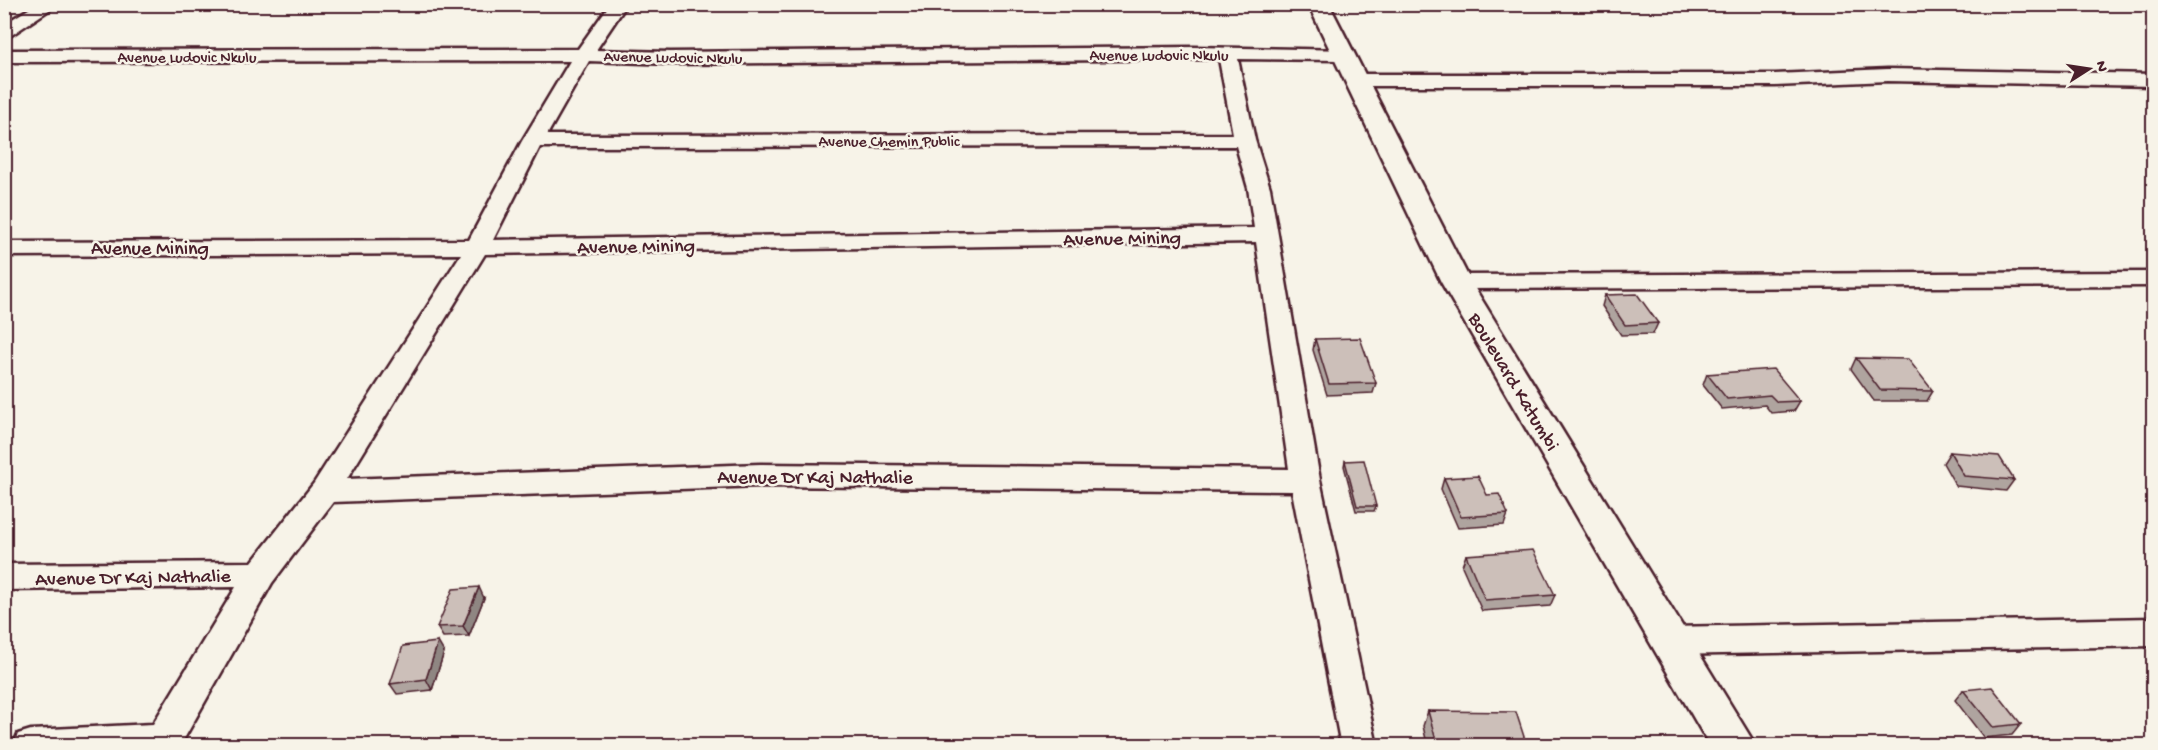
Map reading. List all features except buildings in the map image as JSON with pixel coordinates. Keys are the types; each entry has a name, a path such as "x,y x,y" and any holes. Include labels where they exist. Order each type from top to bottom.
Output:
{"street":[{"path":"4,32 50,4"},
{"path":"31,746 161,743 261,574 325,491 477,247 532,141 583,55 619,4"},
{"name":"Boulevard Katumbi","path":"1318,4 1456,282 1734,746"},
{"path":"1227,53 1245,140 1259,188 1305,480 1359,746"},
{"name":"Avenue Ludovic Nkulu","path":"4,56 583,55 670,58 1341,54"},
{"path":"1356,80 1775,80 1900,75 2154,80"},
{"name":"Avenue Chemin Public","path":"532,141 1245,140"},
{"name":"Avenue Mining","path":"4,249 477,247 1267,235"},
{"path":"1456,282 2154,279"},
{"name":"Avenue Dr Kaj Nathalie","path":"325,491 760,475 1305,480"},
{"name":"Avenue Dr Kaj Nathalie","path":"4,577 261,574"},
{"path":"1669,641 2154,632"}]}
